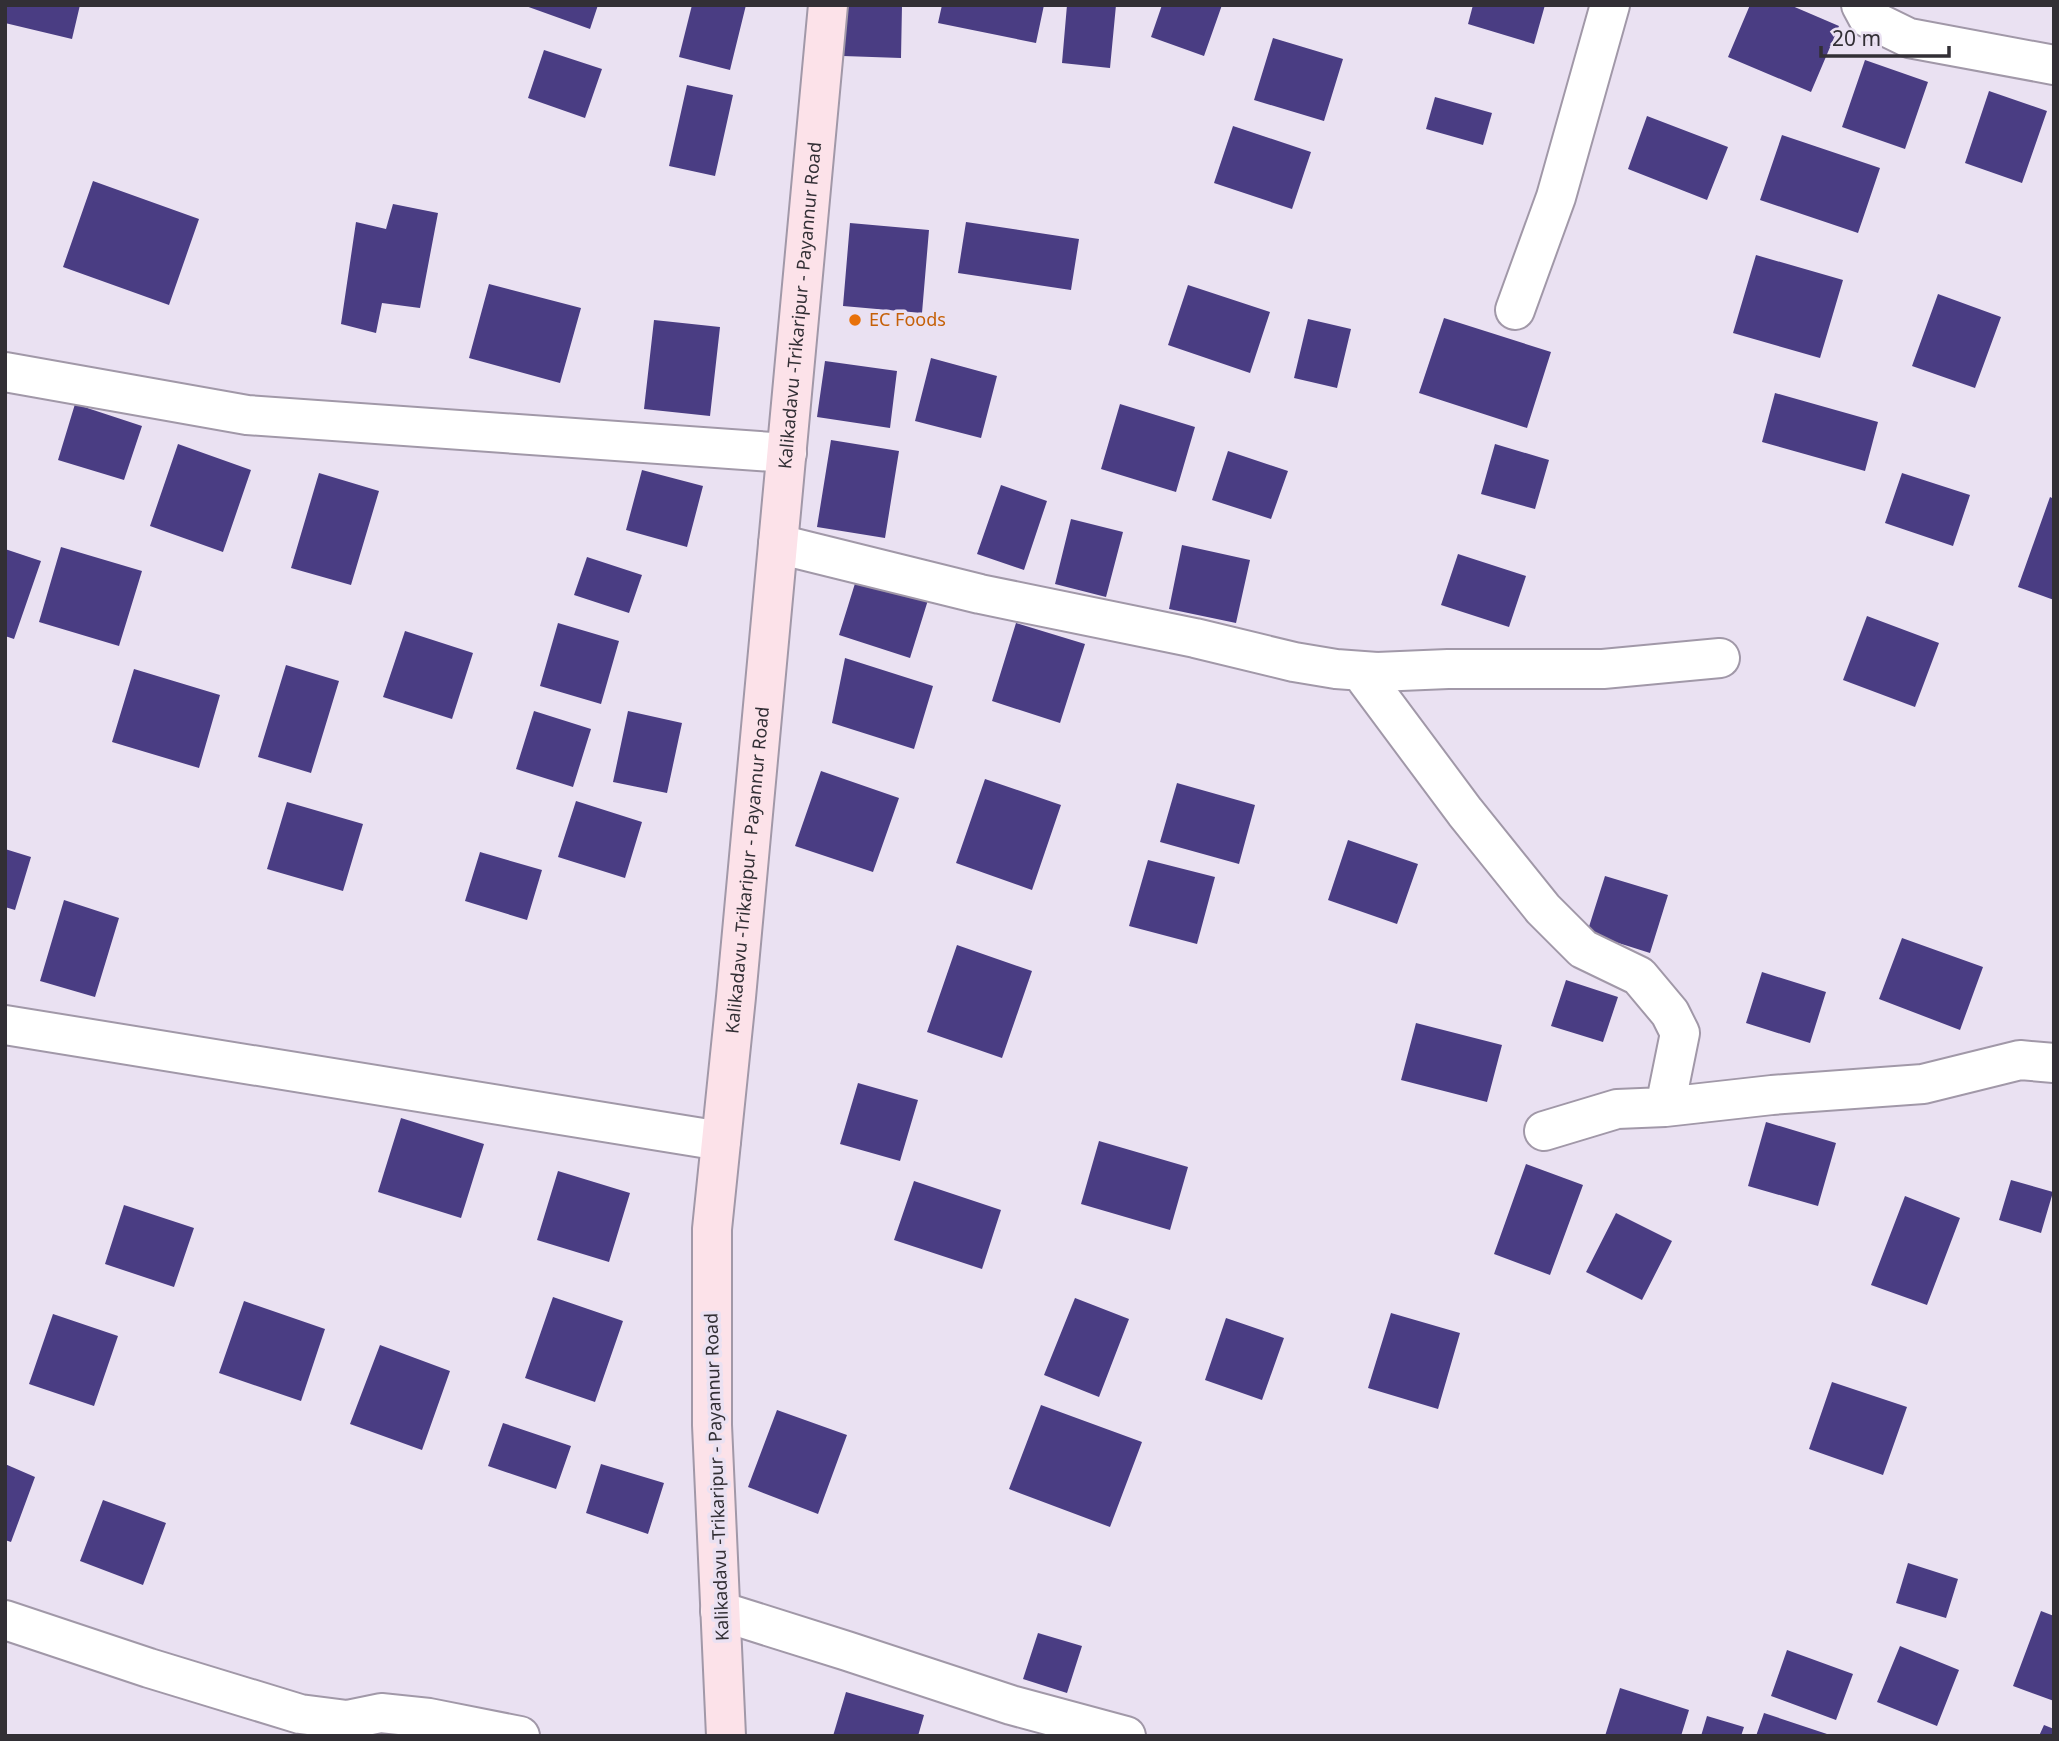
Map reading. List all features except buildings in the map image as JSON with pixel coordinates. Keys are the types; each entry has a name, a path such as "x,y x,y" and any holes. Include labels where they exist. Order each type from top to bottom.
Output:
{"main road":[{"name":"Kalikadavu -Trikaripur - Payannur Road","path":"726,1736 712,1425 712,1229 828,5"}],"street":[{"path":"1515,310 1556,198 1610,5"},
{"path":"1861,5 1868,18 1909,38 2054,65"},
{"path":"5,372 247,415 787,453"},
{"path":"778,544 980,594 1336,669 1377,672 1603,669 1720,658"},
{"path":"1360,671 1465,812 1543,909 1583,949 1639,976 1670,1013 1680,1033 1665,1107"},
{"path":"5,1025 721,1141"},
{"path":"1545,1131 1617,1109 1923,1084 2020,1060 2054,1063"},
{"path":"720,1611 1011,1705 1126,1736"},
{"path":"5,1620 300,1714 347,1720 381,1713 429,1718 520,1736"}],"place":[{"name":"EC Foods","path":"855,320"}]}
